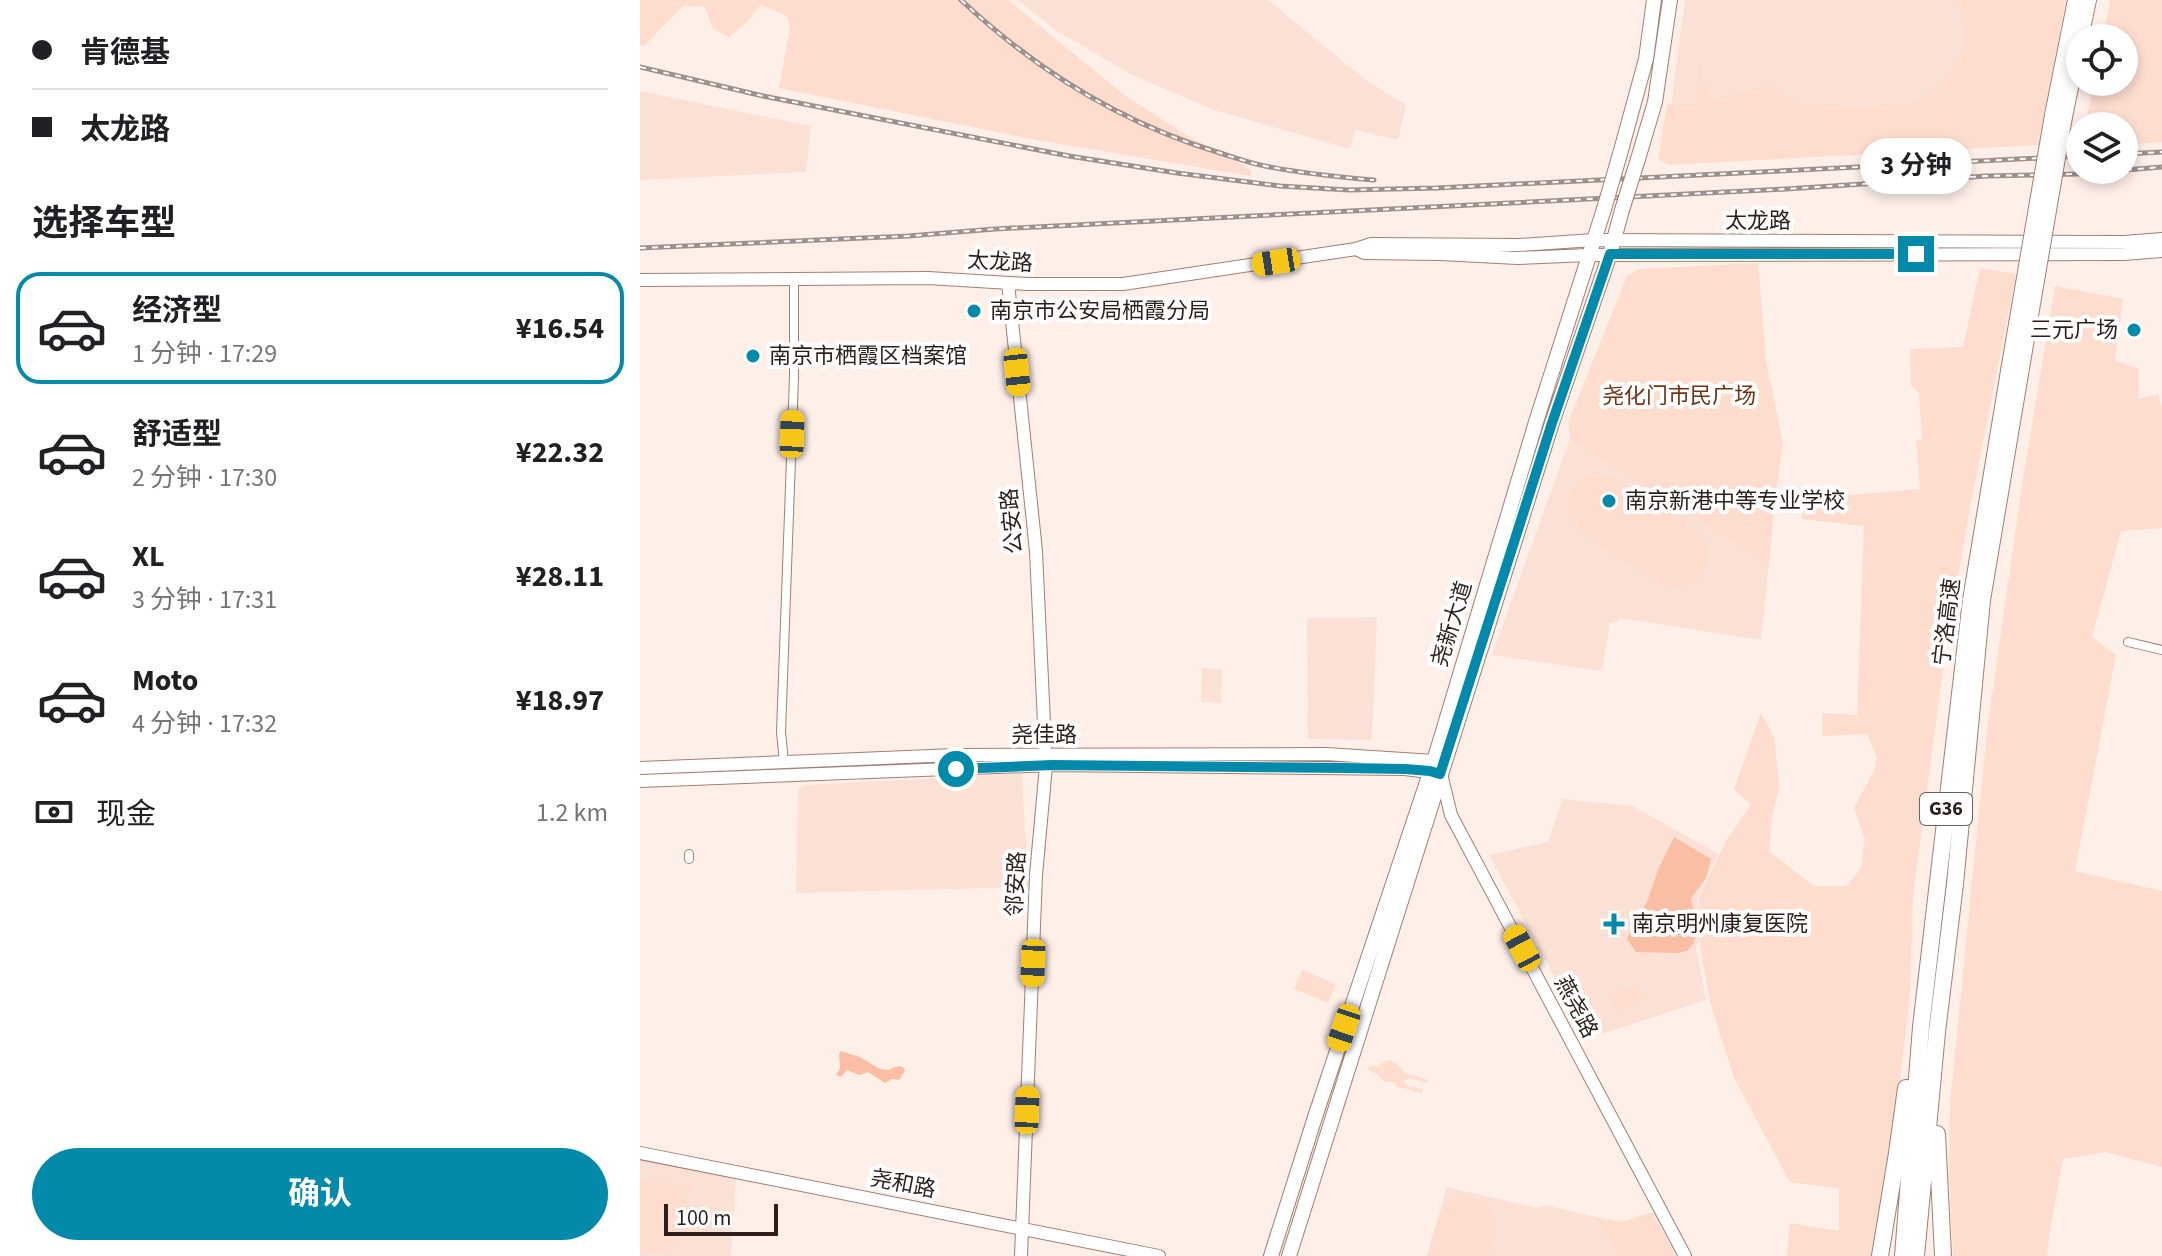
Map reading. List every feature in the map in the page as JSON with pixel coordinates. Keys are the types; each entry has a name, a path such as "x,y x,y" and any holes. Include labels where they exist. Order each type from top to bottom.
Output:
{"highway":[{"name":"宁洛高速","path":"1916,1256 1982,600 2016,366 2076,0"},
{"name":"宁洛高速","path":"2083,24 2088,0"},
{"name":"宁洛高速","path":"2058,116 2066,88"},
{"name":"宁洛高速","path":"1903,1256 1921,1027 1971,600 2016,366"},
{"path":"1943,1256 1936,1139 1951,992 1955,884"},
{"path":"1880,1256 1909,1061 1929,961"}],"main road":[{"name":"尧新大道","path":"1289,1256 1620,154 1646,59 1654,0"},
{"name":"尧新大道","path":"1271,1256 1316,1114 1612,248 1655,102 1670,0"},
{"name":"太龙路","path":"1612,248 2162,239"},
{"name":"太龙路","path":"640,280 928,278 1008,283 1123,284 1356,249 1371,244 2124,254 2162,251"},
{"name":"公安路","path":"1008,283 1036,551 1045,760"},
{"name":"尧佳路","path":"640,781 1045,760 1326,754 1436,770"},
{"name":"尧佳路","path":"640,768 955,755 1045,760"},
{"name":"邻安路","path":"1021,1256 1036,875 1045,760"},
{"name":"燕尧路","path":"1436,770 1451,815 1685,1256"},
{"name":"尧和路","path":"640,1153 1159,1256"}],"street":[{"path":"784,762 781,732 794,377 794,279"},
{"path":"2128,642 2162,650"}],"shaded area":[{"path":"1018,0 1268,0 1366,80 1406,105 1398,140 1355,130 1350,149 1214,110 1132,75 1057,31"},
{"path":"1685,0 1960,0 1964,15 1968,92 1955,113 1670,113"},
{"path":"640,91 811,126 806,172 640,180"},
{"name":"南京新港中等专业学校","path":"1570,439 1769,564 1761,640 1620,618 1618,622 1610,622 1602,671 1492,655"},
{"path":"1377,617 1372,740 1308,739 1307,618"},
{"path":"1202,668 1222,669 1221,703 1201,702"},
{"path":"1022,774 1028,887 796,893 798,790 804,785"},
{"name":"南京明州康复医院","path":"1562,799 1633,806 1718,854 1696,899 1702,934 1696,948 1706,1000 1605,1033 1586,1036 1489,855 1548,842"},
{"path":"1674,837 1711,859 1706,878 1691,898 1697,926 1694,943 1687,951 1677,953 1636,952 1627,939 1647,902"},
{"path":"841,1051 860,1057 880,1069 899,1066 905,1071 899,1080 892,1079 885,1083 868,1072 859,1075 847,1070 841,1077 836,1075 840,1068"},
{"path":"640,1160 736,1177 731,1256 640,1256"},
{"path":"1447,1187 1537,1208 1545,1205 1596,1217 1618,1256 1427,1256"}],"green space":[{"path":"640,0 1008,0 1123,94 1183,133 1251,170 1251,176 1042,141 779,88 790,29 787,16 761,5 729,37 713,29 705,7 683,6 645,45 640,45"},
{"path":"1957,0 2066,0 2038,145 1668,165 1658,159 1667,104 1695,107 1698,57 1710,101 1773,85 1797,104 1861,108 1910,104 1940,86 1955,67 1965,42"},
{"path":"2110,0 2162,0 2162,142 2138,144 2138,112 2088,112 2091,96 2138,96 2138,24 2106,24"},
{"name":"尧化门市民广场","path":"1758,263 1766,360 1783,444 1769,564 1570,439 1568,423 1627,276 1639,269"},
{"path":"1980,268 2016,274 1946,647 1913,896 1910,994 1890,1168 1875,1256 1787,1256 1790,1223 1839,1231 1839,1188 1790,1182 1734,1078 1710,1002 1700,946 1699,897 1726,841 1751,805 1734,789 1761,713 1774,737 1779,786 1769,851 1814,886 1847,886 1861,868 1865,839 1854,808 1875,769 1877,757 1867,734 1822,736 1822,713 1857,715 1864,526 1802,519 1803,499 1920,489 1916,441 1922,440 1919,393 1911,385 1910,349 1963,347"},
{"path":"2055,286 2123,299 2115,360 2139,369 2138,399 2158,394 2162,409 2162,528 2121,531 2092,637 2116,655 2075,871 2162,891 2162,1167 2106,1152 2063,1159 2047,1256 1953,1256 1949,1179 1950,1104 1987,730 2023,478"},
{"path":"1596,474 1613,477 1698,531 1708,552 1701,575 1682,586 1671,586 1652,578 1583,534 1570,518 1568,500 1577,484"},
{"path":"1302,970 1336,984 1328,1003 1294,989"},
{"path":"1637,983 1645,997 1616,1011 1609,996"},
{"path":"1391,1060 1405,1073 1428,1080 1427,1083 1410,1078 1403,1081 1411,1088 1414,1085 1418,1089 1423,1088 1422,1093 1396,1086 1394,1082 1384,1082 1368,1070 1370,1065 1378,1067"},
{"path":"640,1181 692,1185 692,1193 680,1193 689,1211 688,1227 680,1240 668,1249 640,1250"},
{"path":"1460,1198 1480,1201 1493,1215 1496,1232 1489,1256 1428,1256 1441,1215"},
{"path":"1652,1212 1676,1256 1618,1256 1596,1217 1622,1222"}],"railway":[{"path":"961,0 1049,71 1146,125 1181,140 1259,165 1374,180"},
{"path":"640,67 763,96 1069,156 1280,186 1349,190 1437,188 2066,157"},
{"path":"2138,153 2162,152"},
{"path":"640,248 1986,176 2077,174 2162,167"}],"place":[{"name":"南京市公安局栖霞分局","path":"974,311"},
{"name":"三元广场","path":"2134,330"},
{"name":"南京市栖霞区档案馆","path":"753,356"},
{"name":"南京新港中等专业学校","path":"1609,501"},
{"name":"南京明州康复医院","path":"1614,924"}],"route":[{"path":"956,769 1052,765 1346,768 1405,769 1440,774 1552,423 1610,254 1916,254"}]}
